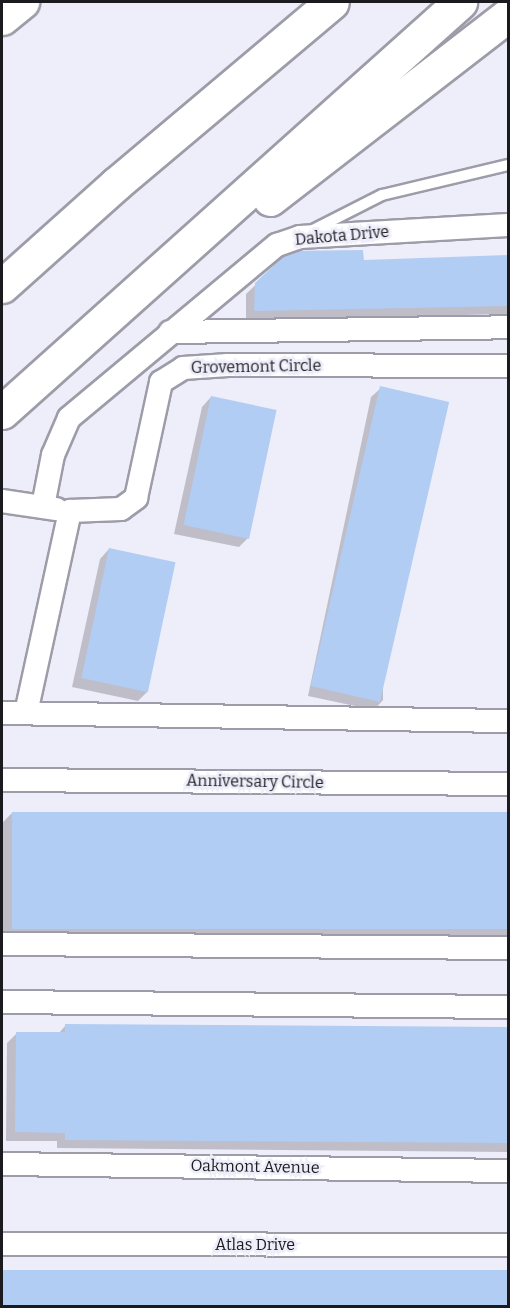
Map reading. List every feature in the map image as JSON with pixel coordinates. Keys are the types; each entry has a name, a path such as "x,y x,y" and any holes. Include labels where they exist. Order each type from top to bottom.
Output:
{"main road":[{"path":"2,18 22,2"},
{"path":"2,286 333,2"},
{"path":"2,412 460,2"},
{"path":"38,380 508,15"}],"street":[{"name":"Dakota Drive","path":"43,506 52,455 69,418 277,245 300,237 508,225"},
{"path":"170,332 508,327"},
{"name":"Grovemont Circle","path":"2,501 70,511 103,513 121,509 136,498 161,381 183,368 508,366"},
{"path":"26,713 70,511"},
{"path":"2,713 508,721"},
{"name":"Anniversary Circle","path":"2,780 508,784"},
{"path":"2,944 508,948"},
{"path":"2,1002 508,1007"},
{"name":"Oakmont Avenue","path":"2,1164 508,1171"},
{"name":"Atlas Drive","path":"2,1244 508,1245"}],"lane":[{"path":"300,237 382,195 508,165"}],"building":[{"path":"363,250 364,260 508,255 508,306 254,311 255,283 289,251"},
{"path":"380,386 449,402 380,702 311,686"},
{"path":"211,396 277,410 249,539 184,525"},
{"path":"109,548 176,562 148,692 81,678"},
{"path":"12,812 508,812 508,929 12,929"},
{"path":"65,1024 508,1027 508,1143 65,1140 65,1133 15,1132 16,1032 65,1032"},
{"path":"3,1270 508,1270 508,1306 3,1306"}]}
